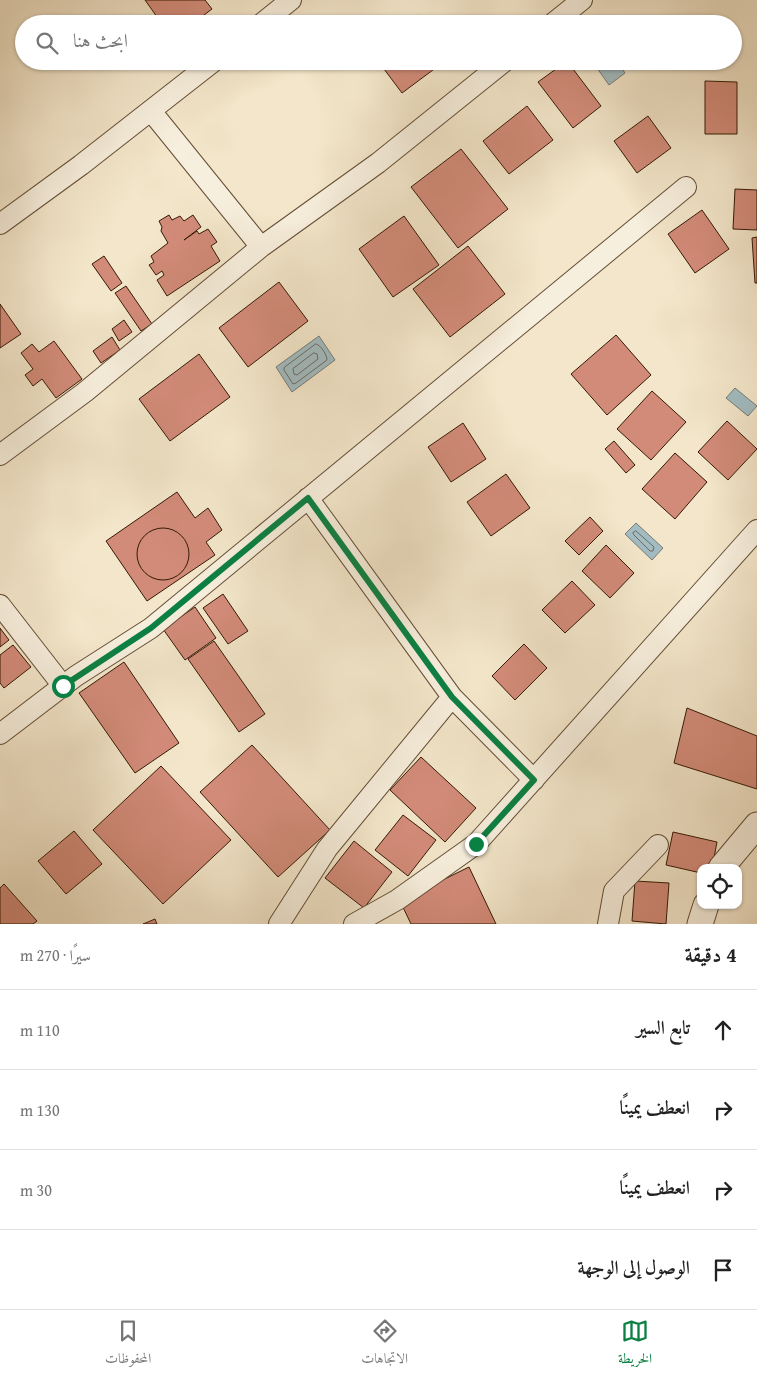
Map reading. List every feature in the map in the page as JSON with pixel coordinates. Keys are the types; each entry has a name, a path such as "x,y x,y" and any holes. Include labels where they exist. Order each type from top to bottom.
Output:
{"street":[{"path":"272,15 291,0"},
{"path":"563,15 582,0"},
{"path":"0,224 203,70"},
{"path":"0,455 85,392 261,247 378,163 493,70"},
{"path":"151,111 261,247"},
{"path":"0,734 63,686 151,628 686,187"},
{"path":"308,498 452,697 534,780"},
{"path":"354,924 397,900 476,844 757,530"},
{"path":"0,605 63,686"},
{"path":"279,924 327,849 452,697"},
{"path":"724,864 757,825"},
{"path":"608,924 614,891 658,846"},
{"path":"700,924 705,909"}],"water":[{"path":"598,70 623,70 625,73 609,85"},
{"path":"319,336 335,360 292,392 276,367"},
{"path":"735,388 757,406 748,416 726,398"},
{"path":"636,523 663,548 652,560 625,534"}],"building":[{"path":"145,0 205,0 212,9 204,15 156,15"},
{"path":"385,70 433,70 402,93"},
{"path":"555,70 574,70 601,106 573,128 538,82"},
{"path":"705,81 737,82 737,134 705,134"},
{"path":"527,106 553,140 509,174 483,141"},
{"path":"648,116 671,148 637,173 614,141"},
{"path":"461,149 508,209 458,248 411,187"},
{"path":"735,189 757,190 757,230 733,229"},
{"path":"702,210 729,249 695,273 668,234"},
{"path":"169,215 172,220 180,216 184,221 193,215 201,227 184,240 197,231 199,234 208,229 217,242 211,246 220,261 167,296 157,280 164,275 162,271 156,275 149,265 154,262 151,256 168,243 161,231 162,227 159,221"},
{"path":"404,216 439,265 393,297 359,249"},
{"path":"757,237 757,283 755,283 752,238"},
{"path":"468,246 505,294 450,337 413,289"},
{"path":"104,256 122,283 111,291 92,264"},
{"path":"279,282 308,321 248,367 219,328"},
{"path":"126,286 152,324 141,331 115,293"},
{"path":"0,304 21,334 0,348"},
{"path":"124,320 132,332 119,341 112,329"},
{"path":"616,335 651,375 607,415 571,374"},
{"path":"112,337 120,350 101,363 93,351"},
{"path":"54,341 82,379 56,398 42,379 33,386 25,375 33,369 21,353 32,344 39,352"},
{"path":"199,354 230,397 170,441 139,399"},
{"path":"652,391 686,422 651,460 617,429"},
{"path":"727,421 757,449 728,480 698,452"},
{"path":"463,423 486,459 451,482 428,447"},
{"path":"614,441 635,465 626,473 605,449"},
{"path":"675,453 707,482 675,519 642,489"},
{"path":"506,474 530,508 491,536 467,502"},
{"path":"177,492 195,518 208,508 222,530 206,542 215,555 147,601 106,541"},
{"path":"590,517 603,531 579,555 565,541"},
{"path":"163,528 177,532 185,540 189,554 185,568 177,576 163,580 149,576 141,568 137,554 141,540 149,532"},
{"path":"606,545 634,573 610,598 582,571"},
{"path":"572,581 595,605 565,633 542,610"},
{"path":"223,594 248,631 228,644 203,608"},
{"path":"195,607 216,638 185,660 163,629"},
{"path":"0,628 9,640 0,647"},
{"path":"214,641 265,714 239,732 188,659"},
{"path":"524,644 547,668 515,700 492,676"},
{"path":"13,645 31,667 4,688 0,683 0,655"},
{"path":"124,662 179,743 135,773 79,693"},
{"path":"687,708 757,736 757,789 674,763"},
{"path":"252,745 330,830 278,877 200,792"},
{"path":"421,757 476,808 445,842 390,790"},
{"path":"161,766 231,840 163,904 93,830"},
{"path":"403,815 436,840 408,876 375,850"},
{"path":"74,831 102,864 66,894 38,861"},
{"path":"673,832 717,842 713,864 697,864 697,872 666,865"},
{"path":"354,841 392,872 364,908 325,878"},
{"path":"469,867 496,924 411,924 400,901"},
{"path":"635,881 669,883 666,924 632,921"},
{"path":"4,884 37,921 33,924 0,924 0,888"},
{"path":"155,919 157,924 143,924"}],"route":[{"path":"63,686 151,628 308,498 452,697 534,780 476,844"}]}
